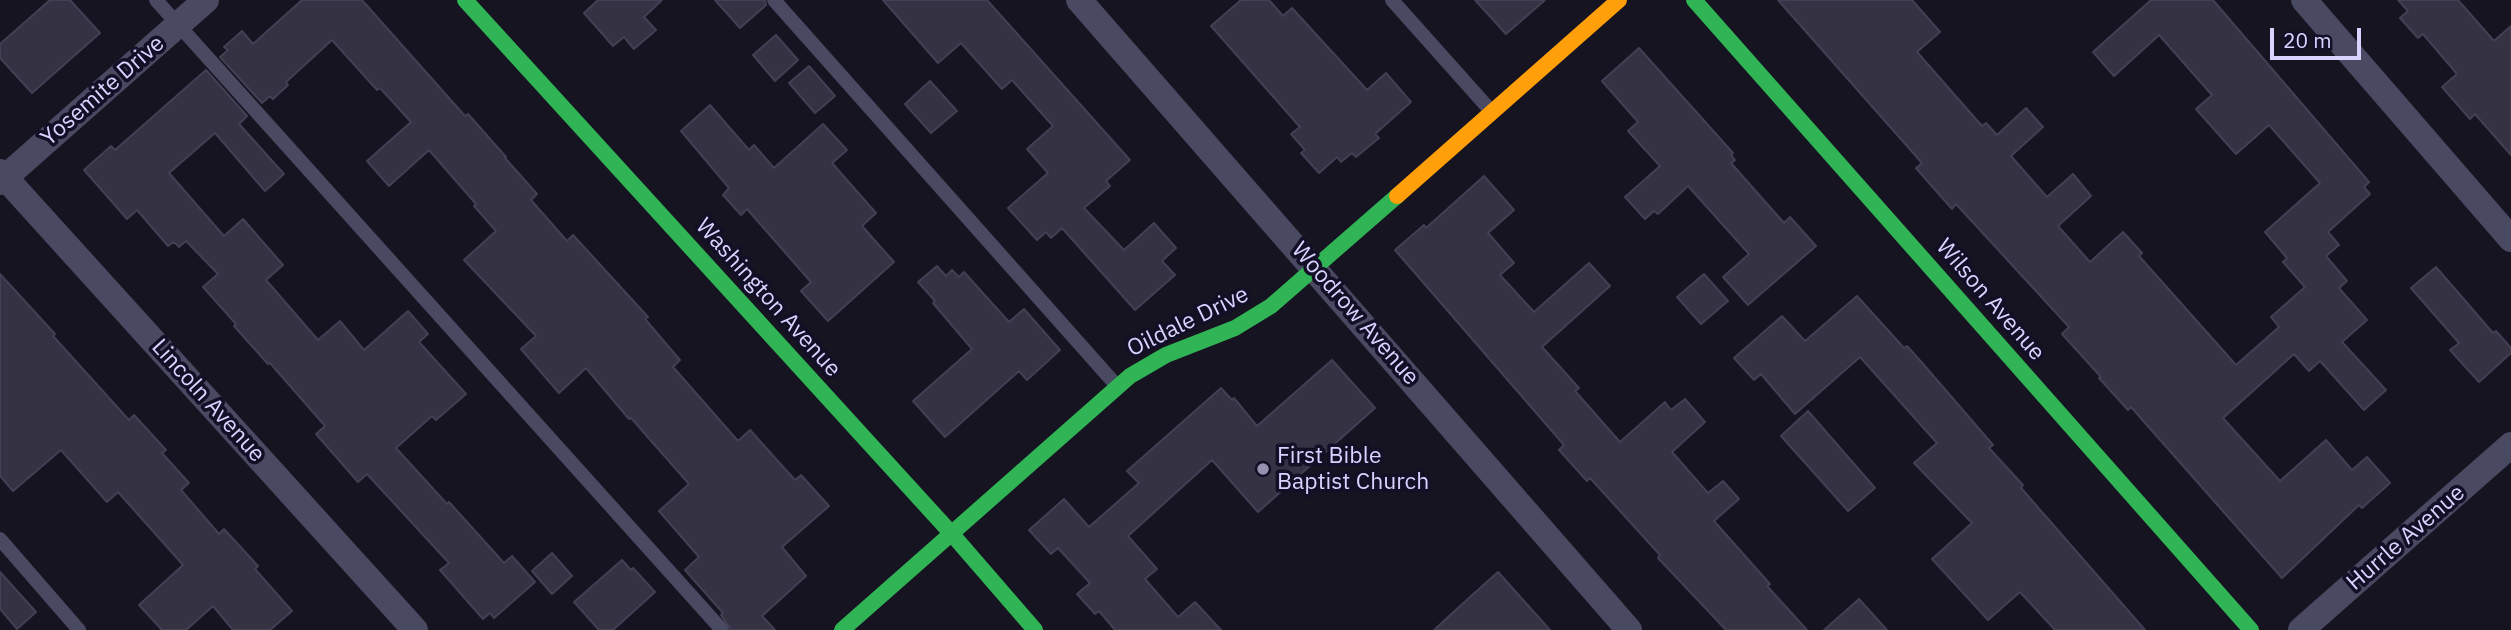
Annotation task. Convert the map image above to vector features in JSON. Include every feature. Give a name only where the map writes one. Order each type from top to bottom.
[{"type":"street","name":"Yosemite Drive","points":[[2,177],[206,0]]},
{"type":"street","name":"Washington Avenue","points":[[465,0],[951,533],[1035,630]]},
{"type":"street","name":"Woodrow Avenue","points":[[1079,0],[1629,630]]},
{"type":"street","name":"Oildale Drive","points":[[842,630],[1130,376],[1166,355],[1244,323],[1271,306],[1619,0]]},
{"type":"street","name":"Wilson Avenue","points":[[1694,0],[2251,630]]},
{"type":"street","points":[[2304,0],[2511,239]]},
{"type":"street","name":"Lincoln Avenue","points":[[2,177],[415,630]]},
{"type":"street","name":"Hurrle Avenue","points":[[2301,630],[2511,445]]},
{"type":"lane","points":[[156,0],[722,630]]},
{"type":"lane","points":[[775,0],[1118,387]]},
{"type":"lane","points":[[1392,0],[1492,112]]},
{"type":"lane","points":[[0,539],[79,630]]},
{"type":"building","points":[[50,0],[70,0],[100,33],[32,93],[0,58],[0,44]]},
{"type":"building","points":[[302,0],[362,0],[465,116],[468,114],[506,157],[537,194],[531,200],[567,241],[573,235],[648,317],[645,319],[680,360],[673,367],[738,441],[750,430],[795,480],[801,475],[829,506],[782,547],[806,576],[762,616],[775,630],[731,630],[721,615],[723,613],[685,570],[699,557],[659,511],[689,484],[586,368],[559,393],[521,349],[536,336],[464,260],[496,231],[474,206],[476,204],[429,150],[389,186],[367,161],[411,122],[380,88],[377,90],[332,40],[286,82],[288,85],[273,99],[270,96],[262,103],[220,57],[228,50],[224,47],[242,31],[253,44]]},
{"type":"building","points":[[598,0],[662,0],[644,17],[656,30],[634,49],[624,37],[613,46],[584,13]]},
{"type":"building","points":[[715,0],[765,0],[766,5],[740,28]]},
{"type":"building","points":[[883,0],[987,0],[1130,160],[1106,181],[1110,186],[1084,208],[1124,250],[1154,223],[1176,248],[1162,261],[1175,275],[1135,310],[1062,228],[1051,238],[1046,232],[1037,240],[1008,208],[1048,173],[1027,149],[1053,126],[1012,80],[1002,89],[961,43],[938,63]]},
{"type":"building","points":[[1241,0],[1269,0],[1283,16],[1292,8],[1367,90],[1386,73],[1411,102],[1375,134],[1379,138],[1356,157],[1352,153],[1341,162],[1337,157],[1319,173],[1301,153],[1305,150],[1291,134],[1300,127],[1211,26]]},
{"type":"building","points":[[1475,0],[1545,0],[1506,34]]},
{"type":"building","points":[[1778,0],[1912,0],[1940,32],[1917,52],[1982,126],[1986,123],[1997,135],[2026,108],[2043,127],[2011,156],[2047,197],[2073,174],[2091,196],[2058,226],[2090,262],[2123,232],[2142,253],[2139,256],[2236,365],[2279,327],[2271,317],[2305,287],[2283,262],[2287,258],[2265,232],[2320,183],[2269,125],[2236,154],[2196,109],[2212,95],[2159,35],[2114,76],[2093,52],[2151,0],[2213,0],[2369,182],[2364,187],[2370,194],[2328,232],[2339,245],[2326,256],[2347,281],[2339,288],[2367,320],[2342,342],[2386,390],[2364,410],[2320,361],[2309,371],[2294,354],[2223,418],[2280,481],[2326,440],[2352,470],[2367,457],[2390,483],[2362,508],[2359,505],[2282,578],[2131,407],[2128,410],[2099,378],[2101,377],[2062,334],[2069,327],[1956,204],[1952,209],[1916,168],[1922,163]]},
{"type":"building","points":[[2398,0],[2458,0],[2494,41],[2511,26],[2511,155],[2475,114],[2470,119],[2442,87],[2457,74],[2423,34],[2418,38],[2400,18],[2408,11]]},
{"type":"building","points":[[776,35],[798,60],[775,81],[753,55]]},
{"type":"building","points":[[1639,48],[1733,153],[1731,155],[1735,160],[1731,163],[1784,223],[1790,217],[1816,246],[1748,305],[1723,277],[1749,254],[1688,186],[1658,214],[1654,211],[1645,219],[1625,197],[1660,166],[1628,131],[1638,122],[1602,81]]},
{"type":"building","points":[[809,66],[835,96],[815,113],[789,83]]},
{"type":"building","points":[[206,70],[247,116],[239,124],[284,174],[265,191],[215,133],[169,173],[224,236],[243,219],[283,265],[266,280],[318,340],[340,321],[364,350],[408,311],[428,334],[419,342],[466,394],[436,420],[432,416],[396,448],[504,563],[512,556],[535,582],[494,618],[490,613],[483,619],[440,570],[449,563],[367,474],[358,482],[316,434],[325,426],[234,326],[236,324],[203,287],[218,274],[186,241],[179,247],[174,242],[168,246],[137,210],[127,219],[84,170],[111,146],[115,150]]},
{"type":"building","points":[[930,81],[957,111],[931,133],[905,104]]},
{"type":"building","points":[[710,105],[749,150],[754,145],[774,168],[823,124],[847,150],[832,163],[876,213],[862,226],[894,262],[828,321],[801,291],[811,282],[747,209],[741,215],[723,195],[729,188],[681,131]]},
{"type":"building","points":[[1484,176],[1514,210],[1488,233],[1514,263],[1500,275],[1534,312],[1589,263],[1610,286],[1542,347],[1579,388],[1575,391],[1620,442],[1665,402],[1671,410],[1685,399],[1705,422],[1672,452],[1708,493],[1723,481],[1739,499],[1714,521],[1807,630],[1726,630],[1658,558],[1660,555],[1590,478],[1587,481],[1559,450],[1564,445],[1395,250],[1424,225],[1426,228]]},
{"type":"building","points":[[937,266],[946,276],[952,270],[959,277],[964,272],[1009,322],[1024,309],[1060,350],[1027,380],[1019,371],[945,437],[913,401],[972,349],[918,282]]},
{"type":"building","points":[[2436,267],[2493,333],[2496,331],[2511,348],[2511,353],[2479,382],[2450,350],[2459,343],[2411,288]]},
{"type":"building","points":[[0,274],[129,420],[134,415],[166,450],[162,453],[189,483],[181,490],[219,534],[224,529],[258,566],[255,569],[292,611],[270,630],[233,630],[213,606],[186,630],[162,630],[139,605],[183,565],[118,492],[107,502],[61,450],[13,491],[0,476]]},
{"type":"building","points":[[1704,274],[1728,301],[1701,324],[1677,297]]},
{"type":"building","points":[[1857,296],[1904,348],[1907,346],[1993,445],[1989,448],[2023,485],[2021,488],[2145,630],[2055,630],[2020,592],[1988,620],[1932,559],[1972,523],[1914,463],[1937,443],[1860,357],[1795,414],[1761,374],[1754,380],[1734,358],[1782,316],[1805,341]]},
{"type":"building","points":[[1332,360],[1375,408],[1258,512],[1212,460],[1128,536],[1157,569],[1145,579],[1178,617],[1195,602],[1221,630],[1115,630],[1099,611],[1095,614],[1077,594],[1090,583],[1058,548],[1051,554],[1029,530],[1064,499],[1089,527],[1139,483],[1127,471],[1221,388],[1232,400],[1234,398],[1257,426]]},
{"type":"building","points":[[1808,411],[1875,488],[1848,511],[1781,436]]},
{"type":"building","points":[[552,553],[572,576],[552,594],[532,571]]},
{"type":"building","points":[[622,560],[655,592],[613,630],[599,630],[574,602]]},
{"type":"building","points":[[0,572],[36,612],[17,629],[0,609]]},
{"type":"building","points":[[1498,572],[1550,630],[1434,630],[1470,597]]},
{"type":"building","points":[[1859,599],[1887,630],[1824,630]]},
{"type":"traffic: fast","points":[[465,0],[951,533],[1035,630]]},
{"type":"traffic: fast","points":[[1694,0],[2251,630]]},
{"type":"traffic: fast","points":[[842,630],[1130,376],[1166,355],[1235,328],[1271,306],[1397,196]]},
{"type":"traffic: slow","points":[[1397,196],[1619,0]]},
{"type":"place","name":"First Bible Baptist Church","points":[[1263,469]]}]
